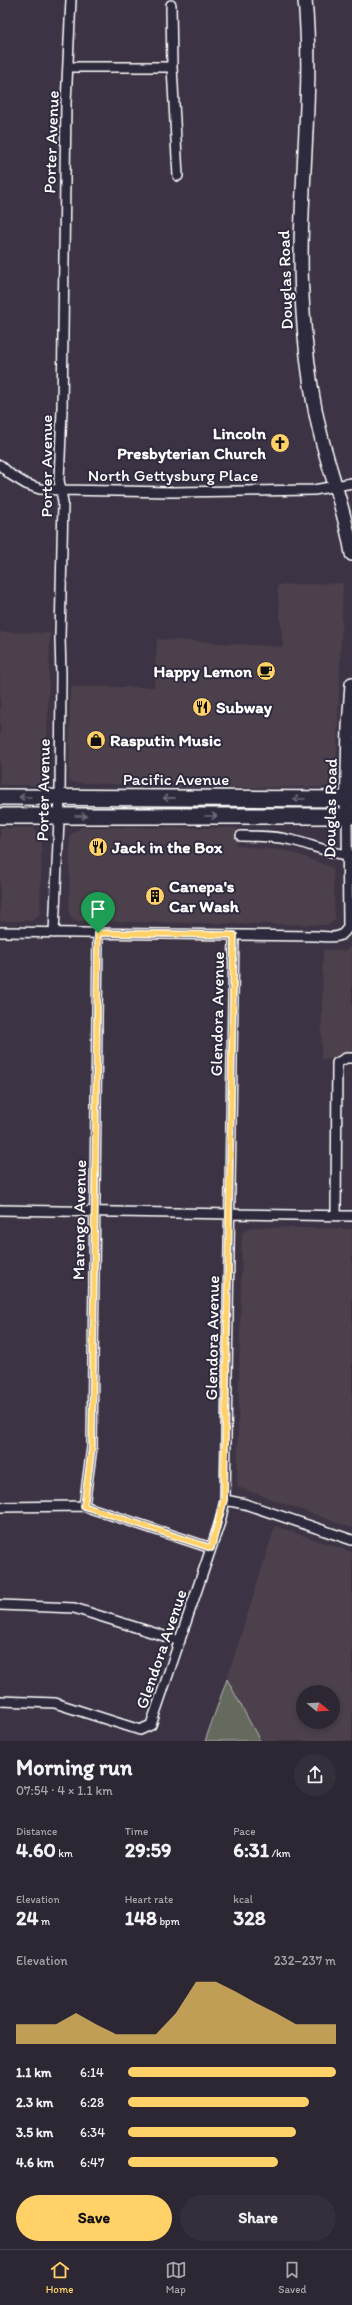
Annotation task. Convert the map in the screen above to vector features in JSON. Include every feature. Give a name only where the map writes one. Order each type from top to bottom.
[{"type":"main road","name":"Pacific Avenue","points":[[0,797],[350,799]]},
{"type":"main road","points":[[0,816],[350,816]]},
{"type":"street","name":"Porter Avenue","points":[[54,933],[60,797],[60,637],[63,502],[59,480],[62,410],[66,103],[70,67],[71,0]]},
{"type":"street","name":"Douglas Road","points":[[305,0],[308,78],[301,211],[303,310],[312,398],[352,554]]},
{"type":"street","points":[[171,5],[172,67],[178,176]]},
{"type":"street","points":[[70,67],[172,67]]},
{"type":"street","name":"North Gettysburg Place","points":[[0,466],[26,484],[40,489],[180,492],[314,490],[352,483]]},
{"type":"street","name":"Douglas Road","points":[[234,935],[335,938],[345,932],[348,920],[352,684]]},
{"type":"street","points":[[241,836],[292,840],[334,854],[349,855]]},
{"type":"street","points":[[0,932],[234,935]]},
{"type":"street","name":"Marengo Avenue","points":[[84,1506],[92,1447],[98,933]]},
{"type":"street","name":"Glendora Avenue","points":[[0,1701],[56,1703],[140,1730],[148,1727],[153,1722],[211,1548],[224,1500],[234,935]]},
{"type":"street","points":[[336,1216],[337,1063],[346,1058],[352,1058]]},
{"type":"street","points":[[0,1210],[352,1216]]},
{"type":"street","points":[[224,1500],[245,1504],[352,1540]]},
{"type":"street","points":[[0,1507],[84,1506],[211,1548]]},
{"type":"street","points":[[0,1605],[74,1608],[180,1641]]},
{"type":"shaded area","points":[[343,583],[336,778],[328,787],[187,788],[69,782],[70,687],[154,687],[157,639],[283,647],[277,585]]},
{"type":"shaded area","points":[[0,632],[50,633],[46,785],[0,785]]},
{"type":"shaded area","points":[[82,827],[237,828],[237,846],[289,851],[333,868],[335,920],[328,925],[74,921],[69,914],[70,835]]},
{"type":"shaded area","points":[[0,828],[34,828],[42,840],[40,914],[32,921],[0,921]]},
{"type":"shaded area","points":[[352,945],[352,1059],[321,1059],[323,949],[345,951]]},
{"type":"shaded area","points":[[251,1227],[352,1229],[352,1528],[237,1487],[242,1233]]},
{"type":"shaded area","points":[[275,1526],[352,1552],[352,1741],[260,1741],[227,1679]]},
{"type":"green space","points":[[227,1679],[260,1741],[205,1741]]},
{"type":"place","name":"Lincoln Presbyterian Church","points":[[280,443]]},
{"type":"place","name":"Happy Lemon","points":[[266,671]]},
{"type":"place","name":"Subway","points":[[202,707]]},
{"type":"place","name":"Rasputin Music","points":[[96,740]]},
{"type":"place","name":"Jack in the Box","points":[[98,847]]},
{"type":"place","name":"Canepa's Car Wash","points":[[155,896]]},
{"type":"route","points":[[98,933],[234,935],[228,1364],[224,1500],[220,1522],[211,1548],[84,1506],[92,1447],[98,933]]}]
